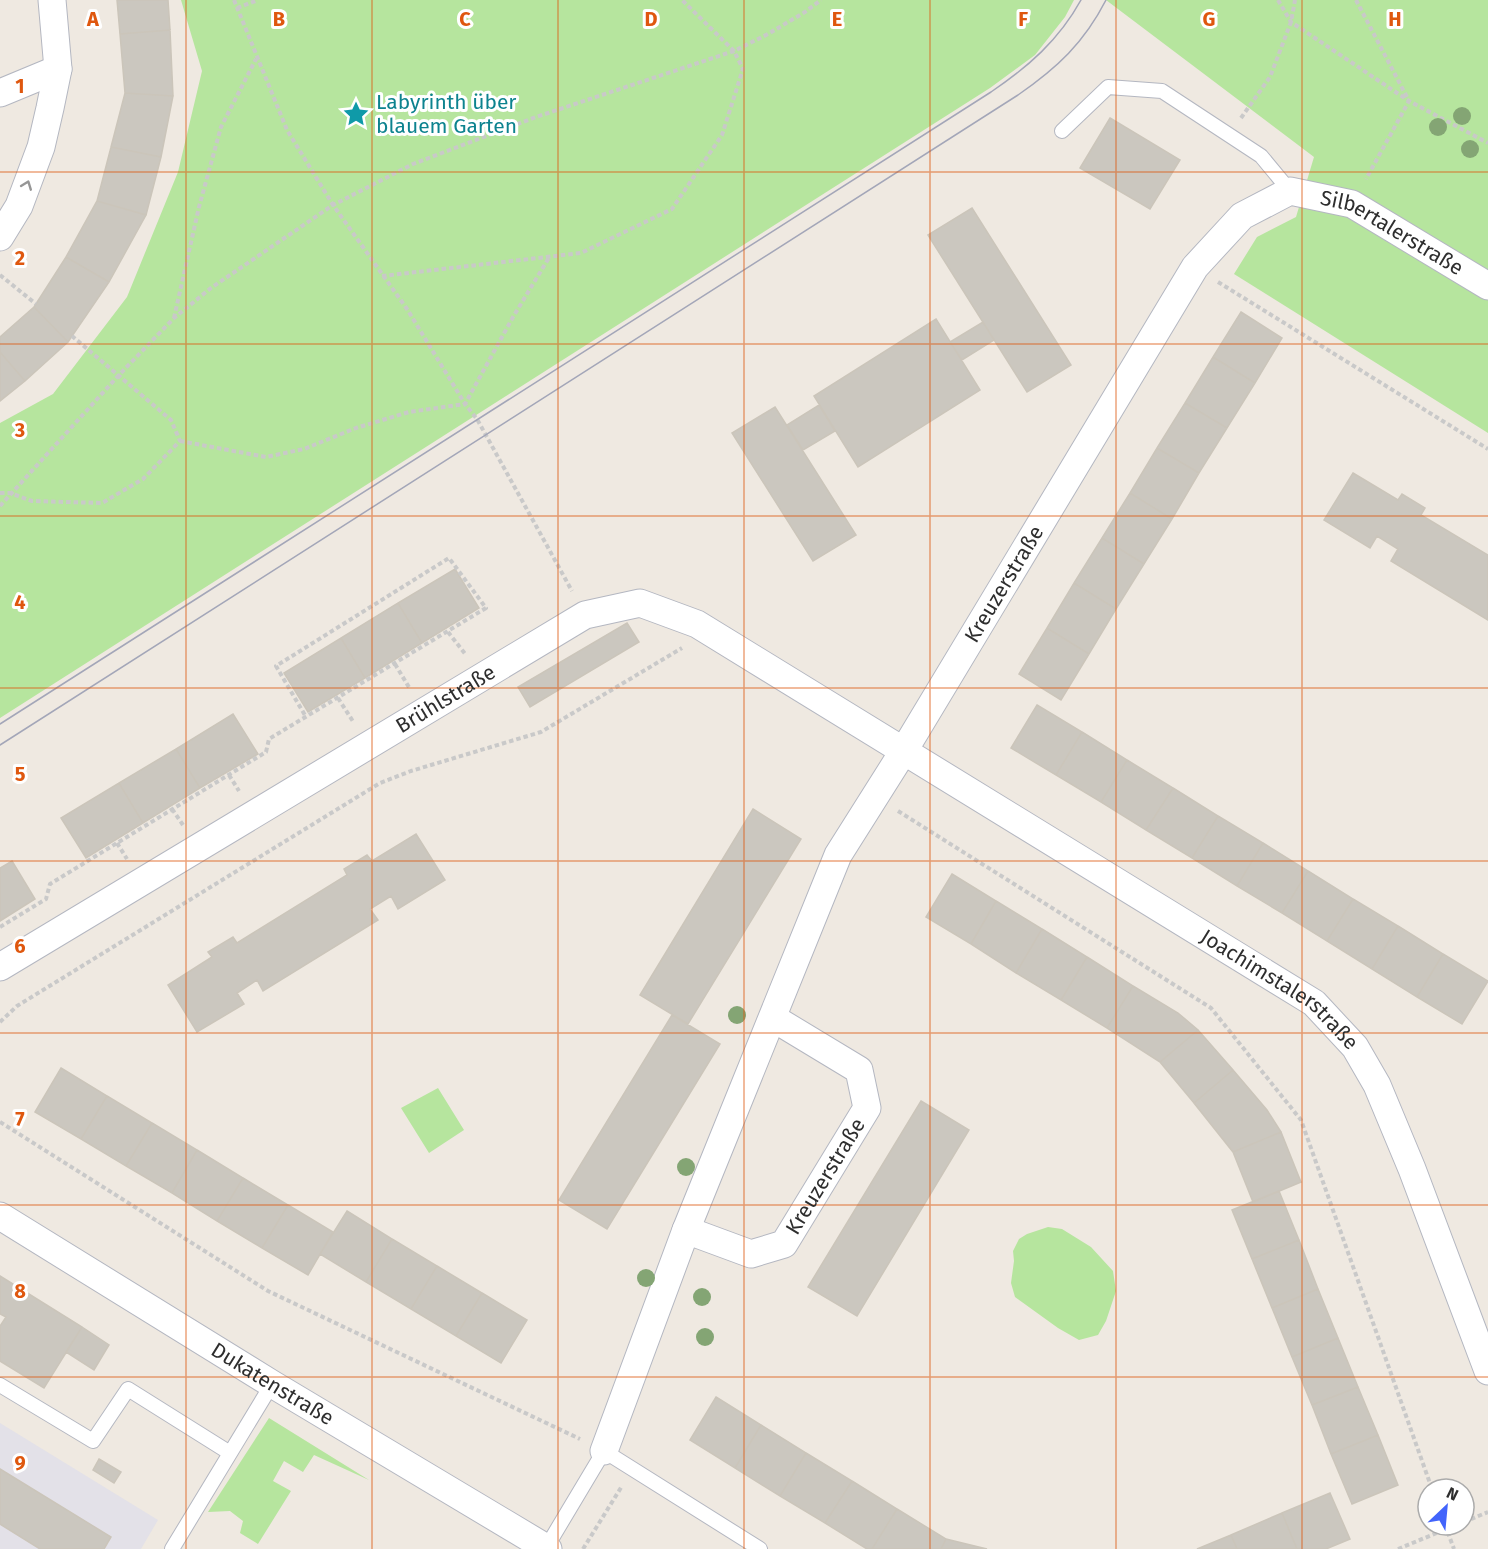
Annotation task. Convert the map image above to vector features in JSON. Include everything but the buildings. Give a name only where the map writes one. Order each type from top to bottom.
[{"type":"street","points":[[0,237],[19,206],[41,147],[58,69],[52,0]]},
{"type":"street","points":[[0,93],[58,69]]},
{"type":"street","name":"Silbertalerstraße","points":[[1290,190],[1352,204],[1488,286]]},
{"type":"street","name":"Kreuzerstraße","points":[[604,1451],[686,1230],[838,855],[903,752],[1195,267],[1242,216],[1290,190]]},
{"type":"street","name":"Brühlstraße","points":[[0,967],[585,615],[640,603],[697,624],[903,752]]},
{"type":"street","name":"Joachimstalerstraße","points":[[903,752],[1314,1003],[1355,1047],[1377,1084],[1412,1169],[1488,1371]]},
{"type":"street","name":"Kreuzerstraße","points":[[686,1230],[751,1254],[784,1244],[867,1108],[859,1070],[773,1018]]},
{"type":"street","name":"Dukatenstraße","points":[[0,1216],[272,1384],[547,1548]]},
{"type":"lane","points":[[1062,131],[1108,87],[1162,91],[1261,156],[1290,190]]},
{"type":"lane","points":[[172,1549],[272,1384]]},
{"type":"lane","points":[[0,1385],[93,1441],[128,1389],[230,1453]]},
{"type":"lane","points":[[547,1548],[604,1451],[760,1549]]},
{"type":"path","points":[[234,0],[286,130],[333,205],[407,309],[465,404],[477,419],[585,615]]},
{"type":"path","points":[[237,8],[258,0]]},
{"type":"path","points":[[382,276],[581,252],[672,209],[722,135],[743,69],[734,51],[682,0]]},
{"type":"path","points":[[0,506],[174,318],[211,288],[333,205],[424,159],[536,117],[734,51],[806,12],[821,0]]},
{"type":"path","points":[[1278,0],[1291,22],[1410,101],[1488,143]]},
{"type":"path","points":[[1229,134],[1270,77],[1291,22],[1295,0]]},
{"type":"path","points":[[1356,0],[1410,101]]},
{"type":"path","points":[[174,318],[199,207],[221,127],[257,58]]},
{"type":"path","points":[[1352,204],[1410,101]]},
{"type":"path","points":[[465,404],[550,256]]},
{"type":"path","points":[[1195,267],[1488,448]]},
{"type":"path","points":[[0,275],[36,303]]},
{"type":"path","points":[[72,336],[171,420],[180,441]]},
{"type":"path","points":[[180,441],[266,457],[304,449],[356,428],[409,412],[465,404]]},
{"type":"path","points":[[0,493],[10,493],[32,501],[102,503],[143,479],[180,441]]},
{"type":"path","points":[[0,927],[46,899],[50,884],[266,752],[269,740],[486,608],[449,558],[276,666],[306,717]]},
{"type":"path","points":[[0,1022],[17,1006],[380,783],[411,771],[541,732],[687,645]]},
{"type":"path","points":[[229,775],[235,785]]},
{"type":"path","points":[[875,796],[1211,1008],[1301,1120],[1428,1477]]},
{"type":"path","points":[[172,809],[179,819]]},
{"type":"path","points":[[117,843],[124,855]]},
{"type":"path","points":[[0,1122],[268,1291],[604,1451]]},
{"type":"path","points":[[583,1549],[632,1469]]},
{"type":"path","points":[[1398,1549],[1424,1537]]},
{"type":"shaded area","points":[[0,1423],[158,1520],[141,1549],[0,1549]]},
{"type":"green space","points":[[181,0],[1074,0],[1065,17],[1035,55],[990,88],[0,718],[0,423],[53,394],[127,297],[178,172],[202,71]]},
{"type":"green space","points":[[1106,0],[1488,0],[1488,433],[1234,274],[1257,237],[1296,217],[1314,157]]},
{"type":"green space","points":[[438,1088],[464,1130],[429,1153],[401,1108]]},
{"type":"green space","points":[[1048,1227],[1062,1229],[1091,1247],[1113,1271],[1116,1291],[1106,1321],[1098,1335],[1079,1340],[1015,1297],[1011,1283],[1013,1251],[1019,1239]]},
{"type":"green space","points":[[269,1418],[369,1480],[314,1455],[303,1472],[284,1461],[273,1481],[291,1491],[258,1544],[240,1533],[243,1521],[230,1511],[208,1512]]},
{"type":"tram line","points":[[0,724],[991,92],[1042,52],[1063,28],[1081,0]]},
{"type":"tram line","points":[[0,745],[1018,95],[1068,54],[1079,42],[1106,0]]},
{"type":"place","name":"Labyrinth über blauem Garten","points":[[356,114]]}]
